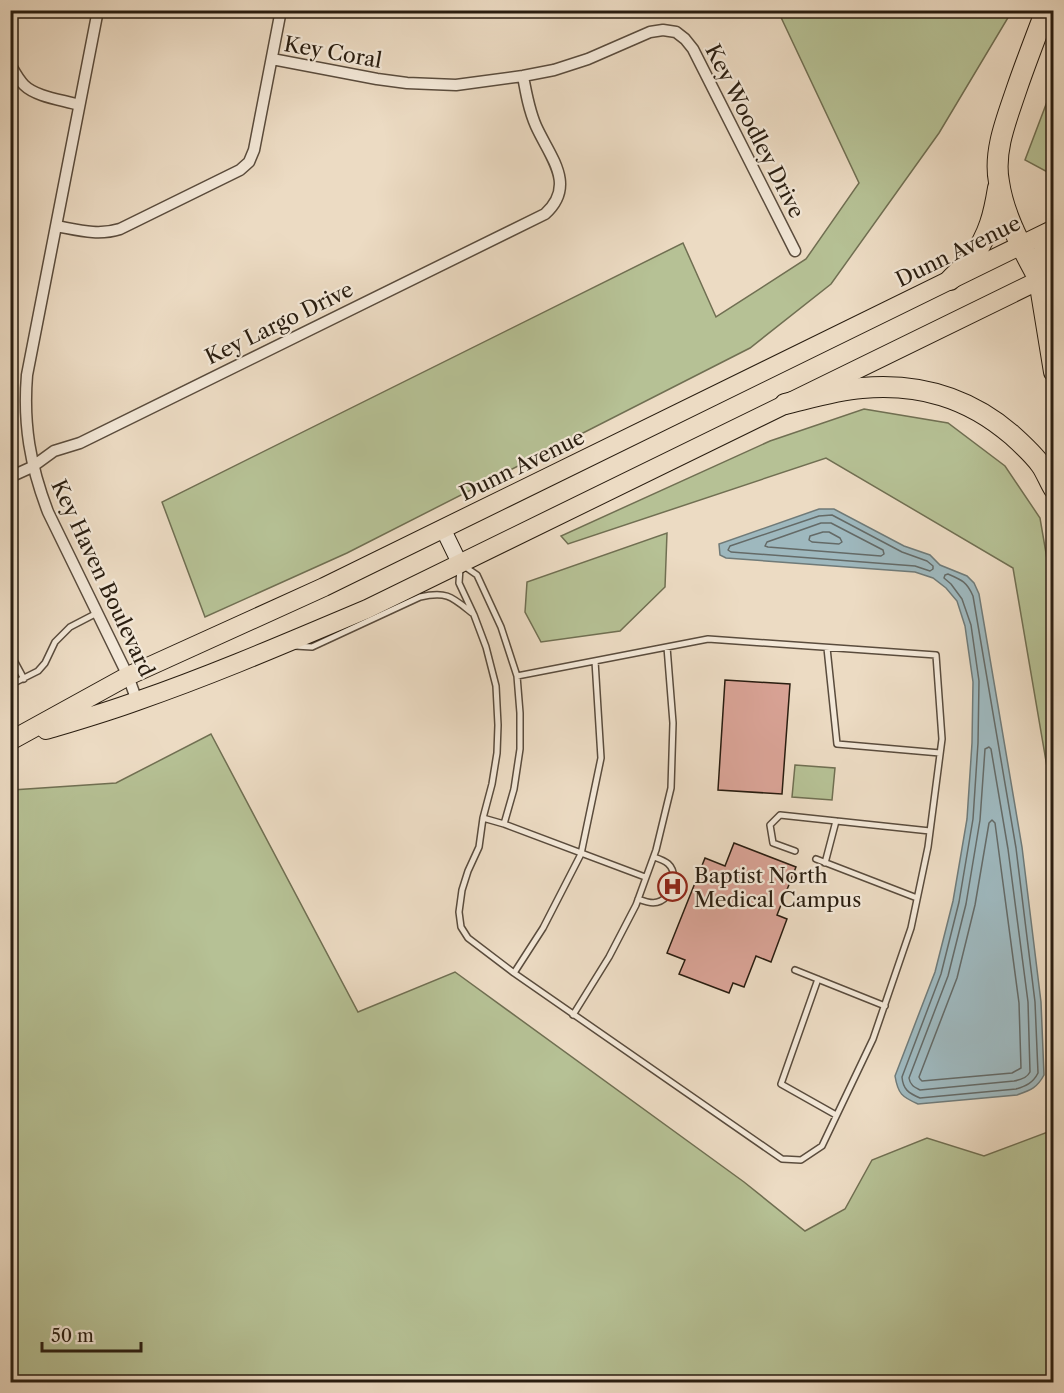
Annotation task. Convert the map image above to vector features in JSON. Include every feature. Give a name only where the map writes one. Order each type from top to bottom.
[{"type":"highway","points":[[1046,10],[1007,118],[1000,146],[998,167],[999,183],[1007,213],[1021,244],[1046,277]]},
{"type":"highway","points":[[950,280],[973,256],[989,229],[999,183]]},
{"type":"highway","points":[[1053,238],[1043,253],[1053,372]]},
{"type":"highway","points":[[785,404],[861,388],[891,387],[947,396],[989,417],[1023,445],[1041,465],[1053,489]]},
{"type":"main road","name":"Dunn Avenue","points":[[10,741],[128,676],[443,529],[1053,229]]},
{"type":"main road","name":"Dunn Avenue","points":[[10,741],[137,701],[367,609],[1046,277]]},
{"type":"main road","points":[[443,529],[460,564]]},
{"type":"street","name":"Key Haven Boulevard","points":[[98,10],[27,375],[26,427],[32,466],[48,512],[128,676],[137,701]]},
{"type":"street","points":[[272,59],[281,10]]},
{"type":"street","name":"Key Coral","points":[[56,226],[98,233],[120,229],[240,170],[249,162],[254,150],[272,59],[377,79],[456,85],[554,70],[588,59],[650,32],[663,30],[676,32]]},
{"type":"street","name":"Key Woodley Drive","points":[[676,32],[693,49],[795,251]]},
{"type":"street","points":[[10,64],[24,86],[35,93],[79,105]]},
{"type":"street","name":"Key Largo Drive","points":[[10,477],[54,451],[80,443],[545,214],[559,198],[561,184],[557,169],[527,100],[523,76]]},
{"type":"lane","points":[[504,824],[514,789],[520,749],[517,676],[501,627],[477,575],[460,564],[459,583],[486,647],[496,686],[498,725],[492,784],[483,818],[479,847],[462,890],[459,912],[461,927],[468,938],[514,973],[782,1159],[801,1160],[822,1146],[873,1039],[911,928],[930,831],[942,739],[936,655],[708,639],[517,676]]},
{"type":"lane","points":[[284,644],[312,647],[420,597],[432,594],[441,594],[455,599],[474,615]]},
{"type":"lane","points":[[10,685],[38,671],[45,663],[55,642],[70,627],[97,613]]},
{"type":"lane","points":[[573,1015],[609,957],[638,899],[654,857],[671,788],[673,723],[667,647]]},
{"type":"lane","points":[[827,648],[837,744],[940,753]]},
{"type":"lane","points":[[10,653],[24,679]]},
{"type":"lane","points":[[514,973],[543,928],[581,854],[601,758],[595,661]]},
{"type":"lane","points":[[795,851],[773,843],[770,825],[780,815],[930,831]]},
{"type":"lane","points":[[483,818],[645,877]]},
{"type":"lane","points":[[825,862],[836,821]]},
{"type":"lane","points":[[654,857],[670,864],[674,878]]},
{"type":"lane","points":[[816,859],[917,898]]},
{"type":"lane","points":[[638,899],[655,903],[663,901],[667,896]]},
{"type":"lane","points":[[795,970],[885,1006]]},
{"type":"lane","points":[[818,979],[781,1084],[836,1115]]},
{"type":"green space","points":[[778,11],[1012,11],[939,133],[831,284],[750,348],[347,553],[205,617],[162,502],[683,243],[716,317],[806,259],[859,183]]},
{"type":"green space","points":[[1053,86],[1054,175],[1025,160]]},
{"type":"green space","points":[[864,409],[948,423],[1005,466],[1040,518],[1053,594],[1053,802],[1013,568],[826,458],[568,544],[561,536],[770,441]]},
{"type":"green space","points":[[667,533],[665,587],[620,631],[541,642],[525,612],[527,582]]},
{"type":"green space","points":[[211,734],[358,1012],[455,972],[744,1182],[805,1231],[845,1209],[872,1160],[927,1138],[984,1156],[1053,1130],[1053,1382],[11,1382],[11,792],[12,790],[116,783]]},
{"type":"green space","points":[[795,765],[835,768],[832,800],[792,797]]},
{"type":"water","points":[[819,509],[834,509],[904,546],[930,555],[940,565],[967,576],[974,583],[979,594],[1022,847],[1041,1002],[1044,1075],[1039,1083],[1026,1092],[1017,1095],[918,1104],[904,1097],[899,1091],[895,1076],[935,972],[953,901],[967,819],[973,682],[965,626],[957,601],[933,578],[915,572],[726,558],[720,555],[719,544]]},
{"type":"building","points":[[725,680],[790,684],[782,794],[718,790]]},
{"type":"building","points":[[734,843],[796,867],[777,915],[787,919],[771,962],[756,956],[744,987],[733,983],[729,993],[679,974],[685,960],[667,953],[705,858],[725,866]]},
{"type":"place","name":"Baptist North Medical Campus","points":[[673,887]]}]
